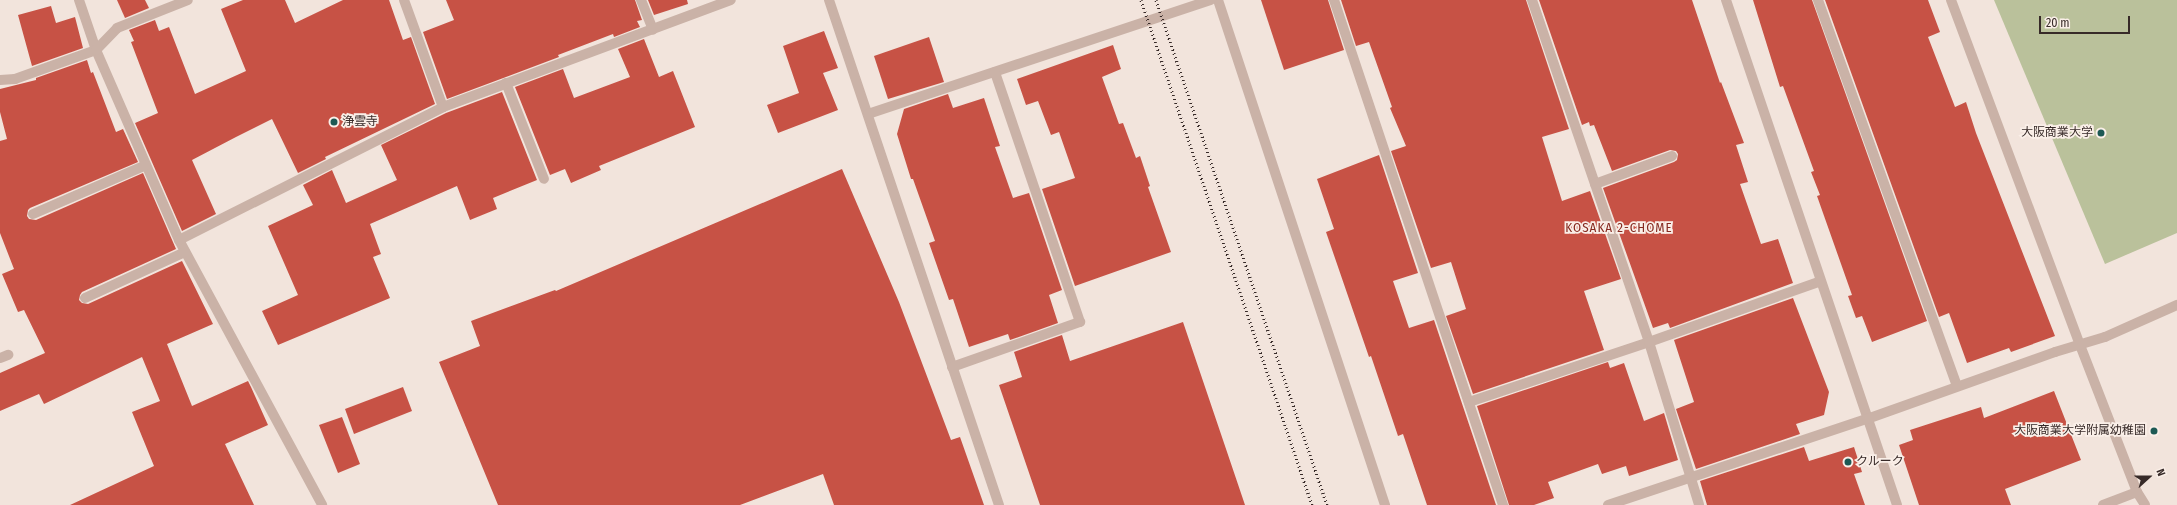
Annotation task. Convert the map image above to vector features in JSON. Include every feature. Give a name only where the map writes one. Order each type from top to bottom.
[{"type":"street","points":[[79,0],[96,50],[179,240],[322,505]]},
{"type":"street","points":[[0,80],[15,79],[96,50],[117,28],[188,0]]},
{"type":"street","points":[[404,0],[443,107]]},
{"type":"street","points":[[641,0],[653,30]]},
{"type":"street","points":[[179,240],[443,107],[731,0]]},
{"type":"street","points":[[829,0],[999,505]]},
{"type":"street","points":[[868,114],[1211,0]]},
{"type":"street","points":[[1218,0],[1385,505]]},
{"type":"street","points":[[1334,0],[1503,505]]},
{"type":"street","points":[[1532,0],[1649,342],[1699,505]]},
{"type":"street","points":[[1726,0],[1897,505]]},
{"type":"street","points":[[1818,0],[1957,386]]},
{"type":"street","points":[[1951,0],[2080,345],[2137,492],[2145,505]]},
{"type":"street","points":[[952,367],[1080,322],[994,72]]},
{"type":"street","points":[[506,83],[544,179]]},
{"type":"street","points":[[1595,184],[1672,156]]},
{"type":"street","points":[[33,214],[146,165]]},
{"type":"street","points":[[85,298],[185,252]]},
{"type":"street","points":[[1469,402],[1649,342],[1821,281]]},
{"type":"street","points":[[1608,505],[1690,476],[1867,419],[1957,386],[2106,337],[2177,305]]},
{"type":"street","points":[[2104,505],[2137,492]]},
{"type":"green space","name":"大阪商業大学","points":[[1994,0],[2177,0],[2177,233],[2105,264]]},
{"type":"building","points":[[117,0],[145,0],[149,8],[125,18]]},
{"type":"building","points":[[243,0],[285,0],[295,23],[343,0],[389,0],[403,40],[411,37],[435,104],[325,157],[326,159],[298,173],[272,119],[236,137],[192,160],[216,214],[182,231],[135,123],[158,113],[131,42],[134,41],[129,30],[155,20],[159,31],[169,27],[195,94],[246,71],[221,9]]},
{"type":"building","points":[[446,0],[635,0],[642,20],[637,21],[640,27],[614,37],[613,34],[558,55],[559,57],[447,99],[423,32],[454,20]]},
{"type":"building","points":[[648,0],[687,0],[688,4],[654,15]]},
{"type":"building","points":[[1261,0],[1328,0],[1344,50],[1284,70]]},
{"type":"building","points":[[1341,0],[1526,0],[1569,129],[1542,137],[1562,201],[1590,191],[1621,279],[1584,291],[1604,350],[1473,394],[1446,316],[1466,309],[1451,262],[1431,268],[1391,151],[1406,146],[1390,108],[1392,107],[1369,42],[1356,46]]},
{"type":"building","points":[[1539,0],[1692,0],[1720,83],[1721,82],[1744,143],[1736,145],[1748,182],[1740,184],[1761,244],[1778,239],[1793,283],[1670,328],[1668,323],[1653,328],[1603,188],[1674,162],[1677,160],[1678,154],[1676,151],[1670,150],[1612,171],[1594,125],[1590,126],[1589,122],[1582,125]]},
{"type":"building","points":[[1753,0],[1812,0],[1927,321],[1872,342],[1862,316],[1856,318],[1848,296],[1852,295],[1817,196],[1820,195],[1811,172],[1814,171],[1783,86],[1780,87]]},
{"type":"building","points":[[1825,0],[1928,0],[1940,32],[1928,37],[1955,107],[1966,102],[1976,133],[2055,336],[2011,352],[2009,348],[1967,363],[1949,313],[1939,317]]},
{"type":"building","points":[[51,6],[56,23],[75,17],[83,48],[32,66],[18,15]]},
{"type":"building","points":[[824,31],[838,68],[823,73],[838,110],[778,133],[767,105],[799,93],[783,46]]},
{"type":"building","points":[[929,37],[944,82],[888,99],[874,56]]},
{"type":"building","points":[[644,39],[659,77],[673,71],[695,127],[599,166],[601,170],[571,183],[565,169],[550,175],[515,87],[563,69],[574,98],[630,77],[618,49]]},
{"type":"building","points":[[1113,45],[1121,69],[1102,77],[1119,124],[1123,123],[1136,158],[1140,156],[1150,186],[1148,187],[1171,252],[1075,286],[1042,189],[1075,178],[1059,132],[1051,135],[1038,101],[1026,105],[1017,79]]},
{"type":"building","points":[[87,60],[116,132],[123,129],[138,162],[30,208],[27,216],[29,219],[36,220],[143,173],[176,249],[82,292],[79,300],[82,303],[88,304],[182,261],[213,324],[167,344],[192,406],[248,381],[268,425],[225,444],[254,505],[70,505],[154,466],[132,412],[160,401],[142,357],[44,404],[39,394],[0,411],[0,373],[45,353],[24,310],[18,312],[2,274],[14,269],[0,233],[0,141],[7,139],[0,112],[0,89],[36,80],[36,78]]},
{"type":"building","points":[[502,92],[537,180],[493,198],[497,209],[470,220],[457,186],[370,224],[381,254],[373,257],[390,298],[278,345],[262,311],[298,295],[268,226],[313,205],[303,185],[332,170],[346,203],[397,180],[381,145],[446,113]]},
{"type":"building","points":[[948,94],[953,108],[984,98],[1000,146],[995,147],[1013,198],[1029,193],[1062,290],[1049,295],[1058,323],[1010,340],[1008,334],[969,347],[953,299],[949,300],[929,243],[935,241],[913,179],[911,179],[897,134],[904,109]]},
{"type":"building","points":[[1379,155],[1418,273],[1393,281],[1409,328],[1434,320],[1496,505],[1427,505],[1403,434],[1398,436],[1326,232],[1334,229],[1317,179]]},
{"type":"building","points":[[842,169],[899,302],[951,440],[960,437],[984,505],[834,505],[823,474],[740,505],[498,505],[439,362],[480,346],[471,321],[555,290],[556,291]]},
{"type":"building","points":[[1793,298],[1829,392],[1824,415],[1796,424],[1800,434],[1696,469],[1676,409],[1694,402],[1674,340]]},
{"type":"building","points":[[1183,322],[1245,505],[1040,505],[999,385],[1022,377],[1014,352],[1062,335],[1070,361]]},
{"type":"building","points":[[1608,362],[1610,368],[1624,363],[1644,421],[1664,413],[1678,460],[1629,476],[1626,466],[1602,474],[1598,464],[1548,482],[1554,498],[1534,505],[1509,505],[1477,406]]},
{"type":"building","points":[[403,387],[412,411],[354,434],[345,409]]},
{"type":"building","points":[[2054,391],[2081,460],[2005,489],[2011,505],[1919,505],[1899,445],[1913,440],[1910,430],[1981,407],[1984,418]]},
{"type":"building","points":[[342,417],[360,464],[338,473],[319,425]]},
{"type":"building","points":[[1804,447],[1809,461],[1854,447],[1862,472],[1854,474],[1865,505],[1707,505],[1700,481]]},
{"type":"railway","points":[[1141,0],[1312,505]]},
{"type":"railway","points":[[1156,0],[1327,505]]},
{"type":"place","name":"浄雲寺","points":[[334,122]]},
{"type":"place","name":"大阪商業大学","points":[[2101,133]]},
{"type":"place","name":"大阪商業大学附属幼稚園","points":[[2154,431]]},
{"type":"place","name":"クルーク","points":[[1848,462]]},
{"type":"district","name":"KOSAKA 2-CHOME","points":[[1619,228]]}]
